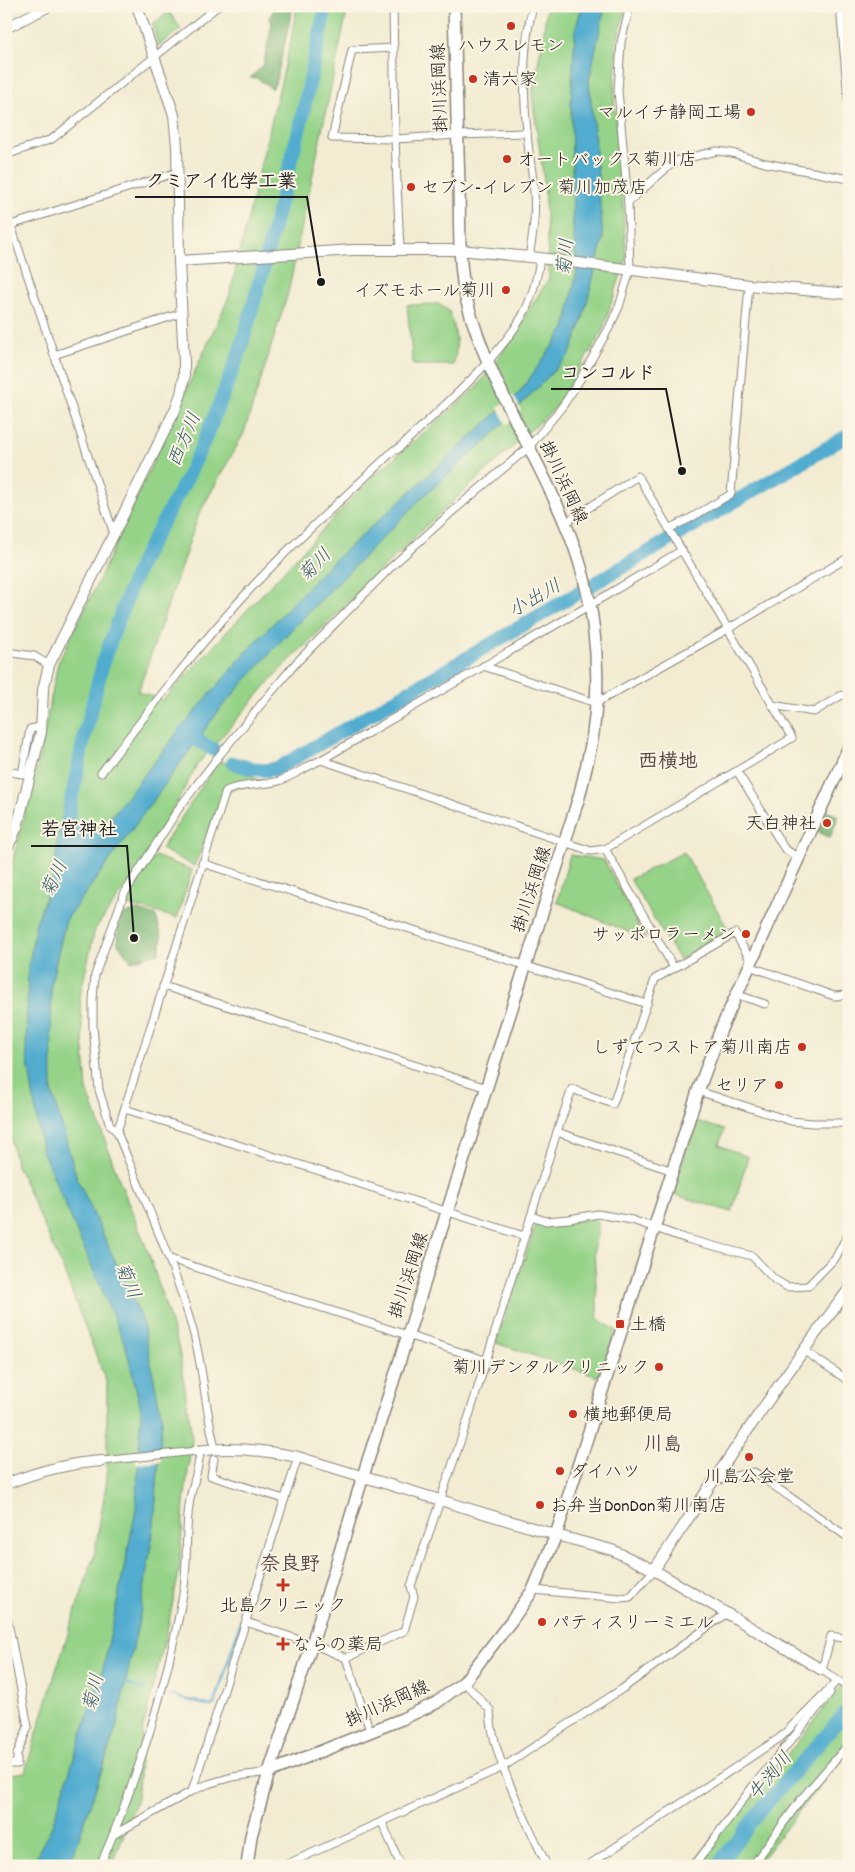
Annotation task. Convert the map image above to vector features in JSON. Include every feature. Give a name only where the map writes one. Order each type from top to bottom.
[{"type":"main road","name":"掛川浜岡線","points":[[247,1866],[251,1836],[269,1772],[312,1644],[446,1212],[488,1088],[565,842],[587,767],[593,734],[596,703],[596,664],[590,603],[585,581],[565,523],[488,364],[466,299],[460,250],[454,6]]},
{"type":"main road","name":"掛川浜岡線","points":[[269,1772],[402,1719],[436,1703],[464,1682],[511,1622],[533,1590],[556,1535],[672,1171],[720,1028],[849,747]]},
{"type":"street","points":[[6,28],[49,6]]},
{"type":"street","points":[[6,851],[14,838],[31,775],[41,728],[48,665],[175,410],[184,378],[179,261],[178,172],[174,115],[137,6]]},
{"type":"street","points":[[6,155],[52,139],[218,6]]},
{"type":"street","points":[[393,6],[400,250]]},
{"type":"street","points":[[529,257],[534,233],[534,193],[524,86],[528,32],[533,6]]},
{"type":"street","points":[[214,1443],[206,1411],[193,1331],[170,1259],[117,1132],[110,1125],[99,1090],[92,999],[95,975],[124,894],[179,808],[196,786],[296,663],[391,567],[453,511],[529,448],[562,407],[581,378],[609,328],[619,307],[629,270],[628,202],[618,82],[621,42],[630,6]]},
{"type":"street","points":[[840,6],[849,109]]},
{"type":"street","points":[[394,48],[352,50],[332,138],[396,139],[527,133]]},
{"type":"street","points":[[628,202],[669,166],[679,160],[717,151],[732,153],[765,163],[849,179]]},
{"type":"street","points":[[11,225],[178,172]]},
{"type":"street","points":[[6,211],[114,534]]},
{"type":"street","points":[[179,261],[289,254],[460,250],[543,258],[749,285],[849,294]]},
{"type":"street","points":[[101,772],[177,674],[235,606],[276,562],[488,364],[512,333],[526,310],[543,258]]},
{"type":"street","points":[[670,528],[731,494],[749,285]]},
{"type":"street","points":[[54,355],[182,312]]},
{"type":"street","points":[[321,760],[591,851],[605,849],[792,738],[638,476],[565,523]]},
{"type":"street","points":[[117,1132],[226,791],[232,788],[263,785],[280,780],[321,760],[682,550]]},
{"type":"street","points":[[483,666],[596,703],[728,629],[849,557]]},
{"type":"street","points":[[6,652],[34,656],[48,665]]},
{"type":"street","points":[[772,705],[814,712],[840,696],[849,694]]},
{"type":"street","points":[[6,771],[22,774],[30,729],[41,728]]},
{"type":"street","points":[[737,771],[784,848],[798,858]]},
{"type":"street","points":[[6,828],[14,838]]},
{"type":"street","points":[[605,849],[674,968]]},
{"type":"street","points":[[202,863],[646,1004]]},
{"type":"street","points":[[246,1622],[312,1644],[346,1658],[404,1631],[414,1597],[411,1586],[441,1500],[557,1132],[572,1090],[613,1104],[655,979],[735,933],[750,963],[834,996],[849,996]]},
{"type":"street","points":[[163,986],[488,1088]]},
{"type":"street","points":[[736,994],[765,1004]]},
{"type":"street","points":[[698,1091],[791,1121],[812,1124],[849,1124]]},
{"type":"street","points":[[125,1109],[524,1236]]},
{"type":"street","points":[[557,1132],[672,1171]]},
{"type":"street","points":[[531,1216],[553,1222],[598,1214],[632,1220],[687,1239],[752,1256],[774,1279],[787,1287],[808,1286],[836,1257],[849,1232]]},
{"type":"street","points":[[170,1259],[485,1360]]},
{"type":"street","points":[[533,1590],[621,1598],[630,1597],[654,1570],[803,1350],[849,1289]]},
{"type":"street","points":[[803,1350],[849,1381]]},
{"type":"street","points":[[6,1484],[24,1477],[67,1466],[198,1451],[244,1449],[298,1457],[556,1535],[612,1550],[654,1570],[727,1612],[849,1688]]},
{"type":"street","points":[[100,1866],[137,1772],[164,1679],[183,1592],[189,1505],[199,1466],[198,1451]]},
{"type":"street","points":[[192,1791],[298,1457]]},
{"type":"street","points":[[214,1458],[211,1476],[284,1499]]},
{"type":"street","points":[[714,1481],[754,1472],[849,1538]]},
{"type":"street","points":[[6,1611],[8,1630],[28,1727],[17,1754],[17,1764],[6,1764]]},
{"type":"street","points":[[283,1866],[503,1767],[622,1688],[727,1612]]},
{"type":"street","points":[[822,1670],[831,1636],[849,1639]]},
{"type":"street","points":[[346,1658],[370,1731]]},
{"type":"street","points":[[587,1866],[782,1737],[837,1681]]},
{"type":"street","points":[[464,1682],[490,1710],[491,1726],[503,1767],[547,1866]]},
{"type":"street","points":[[694,1866],[753,1786],[830,1693],[829,1688]]},
{"type":"street","points":[[752,1866],[802,1798],[849,1744]]},
{"type":"street","points":[[113,1836],[192,1791],[232,1777],[269,1772]]},
{"type":"street","points":[[382,1822],[401,1866]]},
{"type":"green space","points":[[275,6],[293,6],[276,82],[272,89],[257,78],[250,78],[263,66],[272,24],[270,18]]},
{"type":"green space","points":[[297,6],[348,6],[288,293],[244,433],[199,514],[138,692],[163,700],[372,477],[476,388],[498,359],[549,278],[544,182],[532,95],[547,6],[626,6],[617,41],[614,101],[621,171],[626,259],[602,332],[555,408],[424,528],[277,673],[197,765],[147,858],[95,929],[80,997],[87,1090],[117,1174],[149,1254],[179,1349],[192,1438],[184,1503],[179,1572],[143,1729],[137,1799],[112,1866],[6,1866],[6,1775],[25,1772],[94,1556],[107,1479],[107,1384],[63,1269],[16,1163],[6,1119],[6,887],[40,754],[58,663],[96,586],[229,297],[290,44]]},
{"type":"green space","points":[[169,12],[181,29],[158,46],[153,24]]},
{"type":"green space","points":[[439,304],[449,311],[455,331],[456,351],[453,365],[413,365],[407,305]]},
{"type":"green space","points":[[219,760],[262,782],[226,791],[194,866],[161,849]]},
{"type":"green space","points":[[827,811],[839,816],[830,838],[818,832]]},
{"type":"green space","points":[[684,852],[729,931],[679,960],[630,879]]},
{"type":"green space","points":[[570,855],[604,860],[645,939],[557,902]]},
{"type":"green space","points":[[155,856],[192,870],[177,918],[124,904]]},
{"type":"green space","points":[[138,910],[156,916],[162,938],[159,953],[131,961],[118,944],[118,929],[122,915]]},
{"type":"green space","points":[[696,1121],[724,1130],[719,1145],[748,1157],[732,1212],[672,1194]]},
{"type":"green space","points":[[593,1219],[599,1223],[594,1250],[598,1319],[616,1330],[598,1377],[496,1343],[536,1225]]},
{"type":"green space","points":[[849,1675],[849,1748],[756,1866],[690,1866],[802,1737]]},
{"type":"water","name":"菊川","points":[[582,6],[605,6],[589,81],[603,239],[582,322],[570,354],[489,438],[424,496],[291,630],[220,709],[66,920],[51,983],[52,1092],[77,1178],[142,1319],[162,1419],[154,1526],[140,1615],[116,1728],[70,1865],[31,1866],[52,1826],[104,1665],[136,1510],[141,1409],[126,1347],[42,1150],[26,1050],[28,970],[36,923],[54,874],[59,828],[74,821],[84,832],[99,832],[181,728],[246,652],[329,565],[520,392],[565,328],[577,271],[573,226],[571,102],[575,31]]},
{"type":"pier","points":[[513,394],[521,410],[507,425],[498,408]]},
{"type":"pier","points":[[162,1450],[161,1462],[136,1464],[136,1453]]},
{"type":"waterway","name":"西方川","points":[[67,842],[66,832],[70,806],[85,734],[104,659],[143,558],[187,478],[209,430],[240,351],[301,122],[326,6]]},
{"type":"waterway","name":"小出川","points":[[233,763],[262,770],[280,767],[849,435]]},
{"type":"waterway","name":"小出川","points":[[184,732],[214,750]]},
{"type":"waterway","points":[[169,1695],[211,1706],[215,1703],[278,1505]]},
{"type":"waterway","points":[[122,1683],[145,1689]]},
{"type":"waterway","name":"牛渕川","points":[[717,1866],[760,1811],[849,1709]]},
{"type":"place","name":"ハウスレモン","points":[[511,26]]},
{"type":"place","name":"清六家","points":[[473,79]]},
{"type":"place","name":"マルイチ静岡工場","points":[[751,112]]},
{"type":"place","name":"オートバックス菊川店","points":[[507,159]]},
{"type":"place","name":"セブン-イレブン 菊川加茂店","points":[[411,187]]},
{"type":"place","name":"クミアイ化学工業","points":[[321,282]]},
{"type":"place","name":"イズモホール菊川","points":[[506,290]]},
{"type":"place","name":"コンコルド","points":[[682,471]]},
{"type":"place","name":"天白神社","points":[[827,823]]},
{"type":"place","name":"サッポロラーメン","points":[[746,934]]},
{"type":"place","name":"若宮神社","points":[[134,938]]},
{"type":"place","name":"しずてつストア菊川南店","points":[[802,1047]]},
{"type":"place","name":"セリア","points":[[779,1085]]},
{"type":"place","name":"土橋","points":[[620,1324]]},
{"type":"place","name":"菊川デンタルクリニック","points":[[659,1367]]},
{"type":"place","name":"横地郵便局","points":[[573,1414]]},
{"type":"place","name":"川島公会堂","points":[[749,1457]]},
{"type":"place","name":"ダイハツ","points":[[560,1471]]},
{"type":"place","name":"お弁当DonDon菊川南店","points":[[540,1505]]},
{"type":"place","name":"北島クリニック","points":[[283,1585]]},
{"type":"place","name":"パティスリーミエル","points":[[542,1622]]},
{"type":"place","name":"ならの薬局","points":[[283,1644]]},
{"type":"district","name":"西横地","points":[[668,760]]},
{"type":"district","name":"川島","points":[[663,1443]]},
{"type":"district","name":"奈良野","points":[[290,1563]]}]
